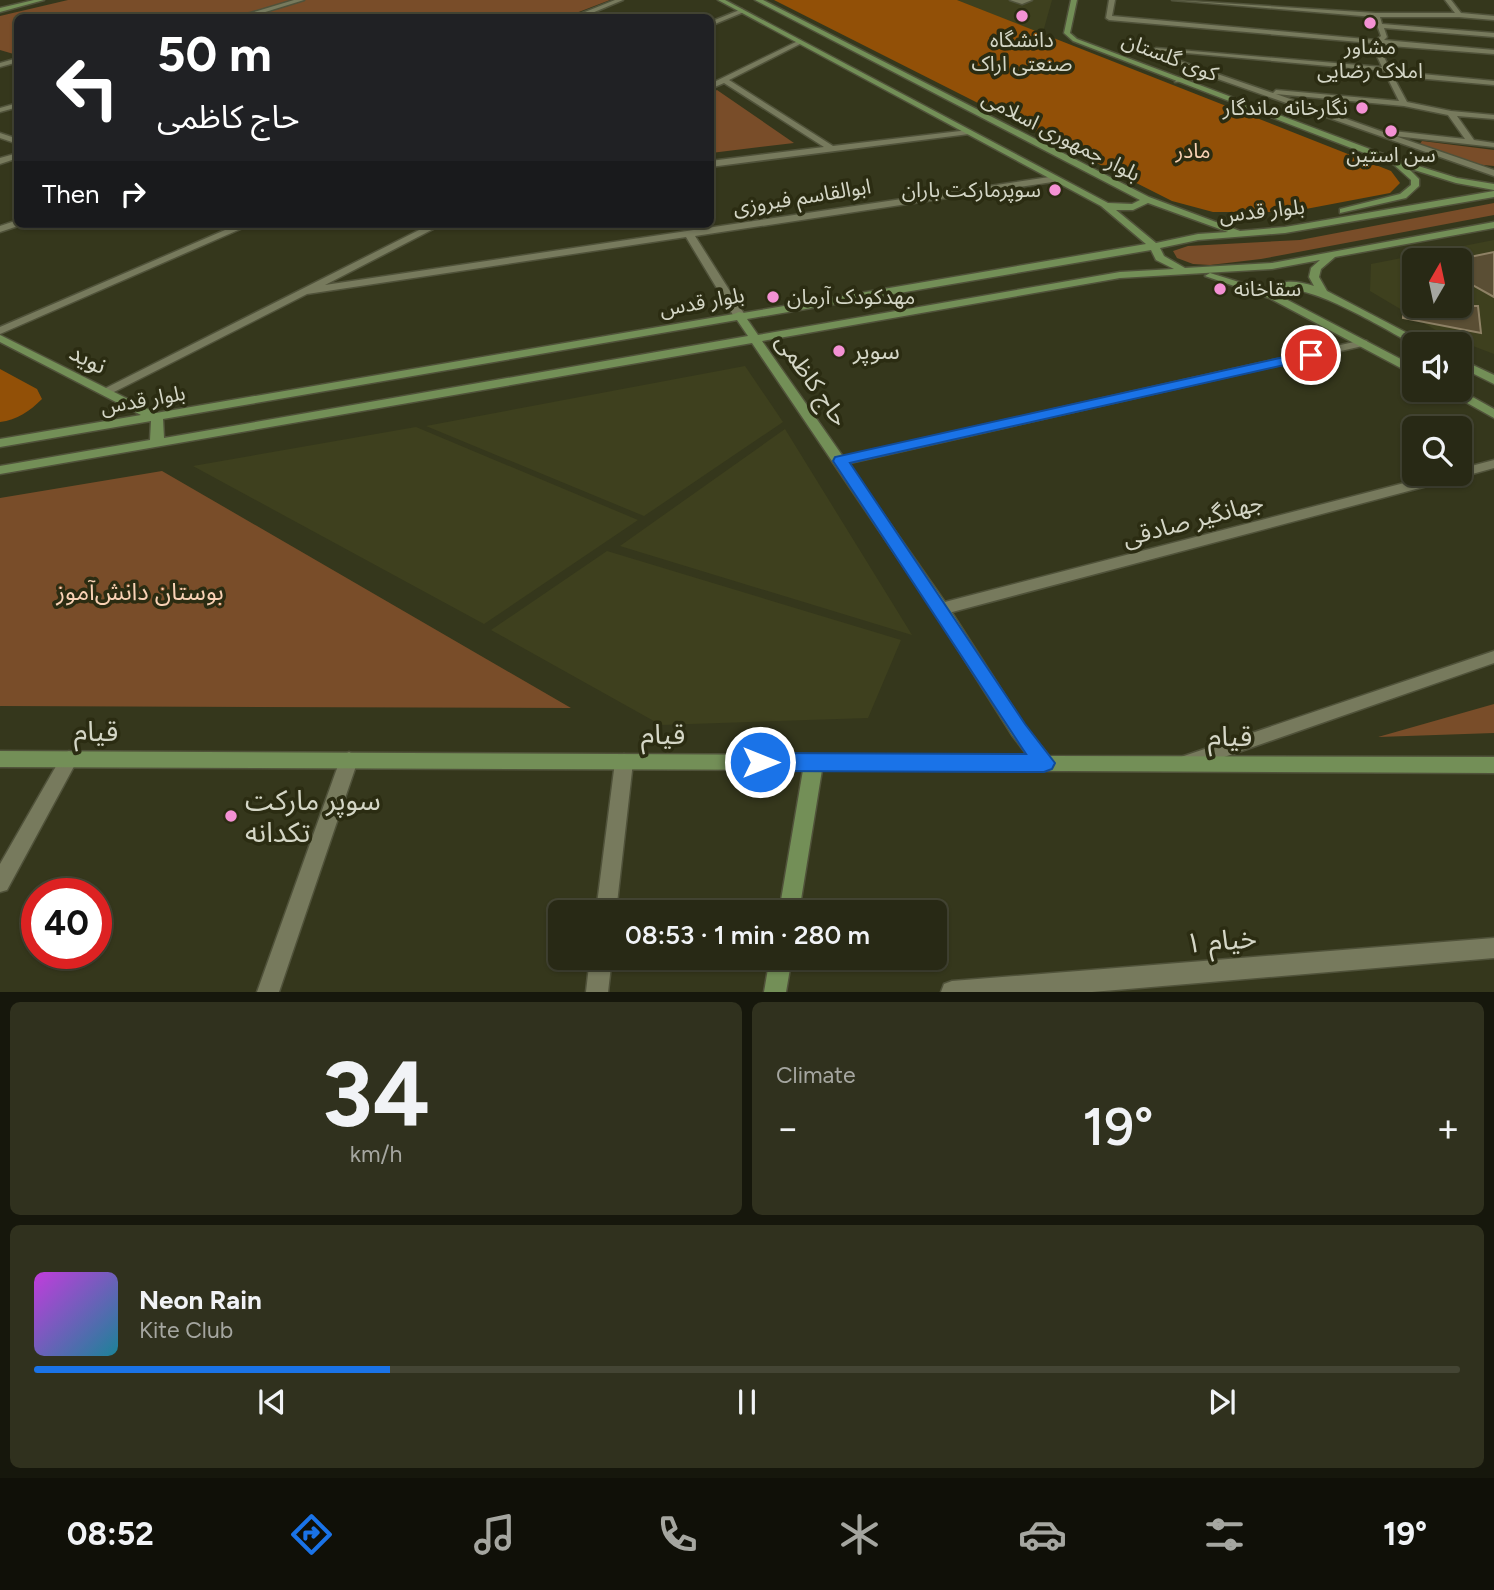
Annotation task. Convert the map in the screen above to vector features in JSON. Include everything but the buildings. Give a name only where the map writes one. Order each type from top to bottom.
[{"type":"main road","points":[[0,10],[41,0]]},
{"type":"main road","name":"بلوار جمهوری اسلامی","points":[[722,0],[1104,204],[1154,246],[1155,252],[1167,263],[1273,296],[1402,364]]},
{"type":"main road","name":"بلوار جمهوری اسلامی","points":[[758,0],[1146,200],[1242,234]]},
{"type":"main road","name":"کوی گلستان","points":[[1074,0],[1068,21],[1067,33],[1070,37],[1396,162],[1456,180],[1494,187]]},
{"type":"main road","points":[[1242,234],[1403,196],[1415,187],[1415,179],[1396,162]]},
{"type":"main road","name":"بلوار قدس","points":[[0,443],[1154,246],[1186,238],[1285,230],[1494,194]]},
{"type":"main road","points":[[1104,204],[1134,208],[1146,200]]},
{"type":"main road","name":"بلوار قدس","points":[[0,470],[1120,275],[1193,270],[1232,271],[1272,266],[1494,225]]},
{"type":"main road","points":[[1323,293],[1314,277],[1316,268],[1331,256]]},
{"type":"main road","points":[[1273,296],[1273,291],[1278,286],[1287,284],[1323,293],[1402,334]]},
{"type":"main road","name":"حاج کاظمی","points":[[739,315],[941,609],[1018,730],[1044,763]]},
{"type":"main road","name":"نوید","points":[[0,338],[157,418]]},
{"type":"main road","points":[[1472,369],[1494,380]]},
{"type":"main road","points":[[1472,402],[1494,414]]},
{"type":"main road","points":[[157,418],[157,443]]},
{"type":"main road","name":"قیام","points":[[0,759],[1494,765]]},
{"type":"main road","points":[[791,900],[814,762]]},
{"type":"main road","points":[[775,992],[779,970]]},
{"type":"street","points":[[251,14],[302,0]]},
{"type":"street","points":[[583,14],[620,0]]},
{"type":"street","points":[[1013,0],[1026,3]]},
{"type":"street","points":[[1112,0],[1109,18],[1494,52]]},
{"type":"street","points":[[1175,0],[1376,15],[1459,15],[1494,18]]},
{"type":"street","points":[[1281,0],[1282,8]]},
{"type":"street","points":[[1448,0],[1459,15]]},
{"type":"street","points":[[262,2],[281,5]]},
{"type":"street","points":[[1251,6],[1257,31]]},
{"type":"street","points":[[714,22],[741,11]]},
{"type":"street","points":[[1376,15],[1384,37],[1374,44],[1404,104]]},
{"type":"street","points":[[1382,26],[1494,35]]},
{"type":"street","points":[[1284,33],[1287,43]]},
{"type":"street","points":[[714,85],[800,42]]},
{"type":"street","points":[[1492,174],[1137,48],[1293,61],[1494,83]]},
{"type":"street","points":[[1290,52],[1293,61]]},
{"type":"street","points":[[1178,80],[1219,77]]},
{"type":"street","points":[[724,80],[832,149]]},
{"type":"street","points":[[1255,90],[1404,104],[1451,113],[1494,117]]},
{"type":"street","points":[[1451,113],[1471,142]]},
{"type":"street","points":[[1367,130],[1494,145]]},
{"type":"street","points":[[714,164],[969,132]]},
{"type":"street","name":"ابوالقاسم فیروزی","points":[[306,291],[1056,179]]},
{"type":"street","points":[[0,331],[238,228]]},
{"type":"street","points":[[106,391],[430,228]]},
{"type":"street","points":[[689,234],[739,315]]},
{"type":"street","points":[[841,461],[1363,343]]},
{"type":"street","name":"جهانگیر صادقی","points":[[1472,470],[1494,464]]},
{"type":"street","name":"جهانگیر صادقی","points":[[941,609],[1412,486]]},
{"type":"street","points":[[1182,764],[1494,657]]},
{"type":"street","points":[[0,883],[69,759]]},
{"type":"street","points":[[268,992],[349,760]]},
{"type":"street","points":[[607,900],[624,762]]},
{"type":"street","name":"خیام ۱","points":[[952,992],[1494,948]]},
{"type":"street","points":[[597,992],[600,970]]},
{"type":"shaded area","name":"دانشگاه صنعتی اراک","points":[[957,0],[1052,0],[1043,32],[1038,33]]},
{"type":"shaded area","points":[[1494,240],[1494,354],[1472,346],[1472,332],[1439,332],[1415,318],[1472,318],[1472,248],[1453,248]]},
{"type":"shaded area","points":[[1402,258],[1402,310],[1370,291],[1371,264]]},
{"type":"shaded area","points":[[745,366],[783,422],[644,516],[426,426]]},
{"type":"shaded area","points":[[416,427],[638,520],[484,624],[193,466]]},
{"type":"shaded area","points":[[785,429],[912,635],[620,546]]},
{"type":"shaded area","points":[[607,551],[901,640],[868,718],[661,725],[491,630]]},
{"type":"green space","points":[[68,0],[610,0],[573,14],[14,14],[14,54],[0,50],[0,16]]},
{"type":"green space","name":"مادر","points":[[774,0],[957,0],[1391,171],[1400,183],[1390,193],[1290,212],[1213,212],[1172,201]]},
{"type":"green space","points":[[717,90],[794,143],[714,153],[714,92]]},
{"type":"green space","points":[[1422,141],[1494,150],[1494,166],[1473,164],[1419,145]]},
{"type":"green space","points":[[1494,203],[1494,215],[1261,259],[1210,265],[1193,264],[1177,258],[1173,251],[1188,246],[1300,240]]},
{"type":"green space","points":[[0,369],[37,389],[42,399],[23,414],[0,422]]},
{"type":"green space","name":"بوستان دانش‌آموز","points":[[162,471],[571,708],[0,706],[0,498]]},
{"type":"green space","points":[[1494,704],[1494,733],[1378,737]]},
{"type":"place","name":"دانشگاه صنعتی اراک","points":[[1022,16]]},
{"type":"place","name":"مشاور املاک رضایی","points":[[1370,23]]},
{"type":"place","name":"نگارخانه ماندگار","points":[[1362,108]]},
{"type":"place","name":"سن استین","points":[[1391,131]]},
{"type":"place","name":"سوپرمارکت باران","points":[[1055,190]]},
{"type":"place","name":"سقاخانه","points":[[1220,289]]},
{"type":"place","name":"مهدکودک آرمان","points":[[773,297]]},
{"type":"place","name":"سوپر","points":[[839,351]]},
{"type":"place","name":"سوپر مارکت تکدانه","points":[[231,816]]},
{"type":"route","points":[[760,762],[1044,763],[1018,730],[941,609],[841,461],[1311,355]]}]
